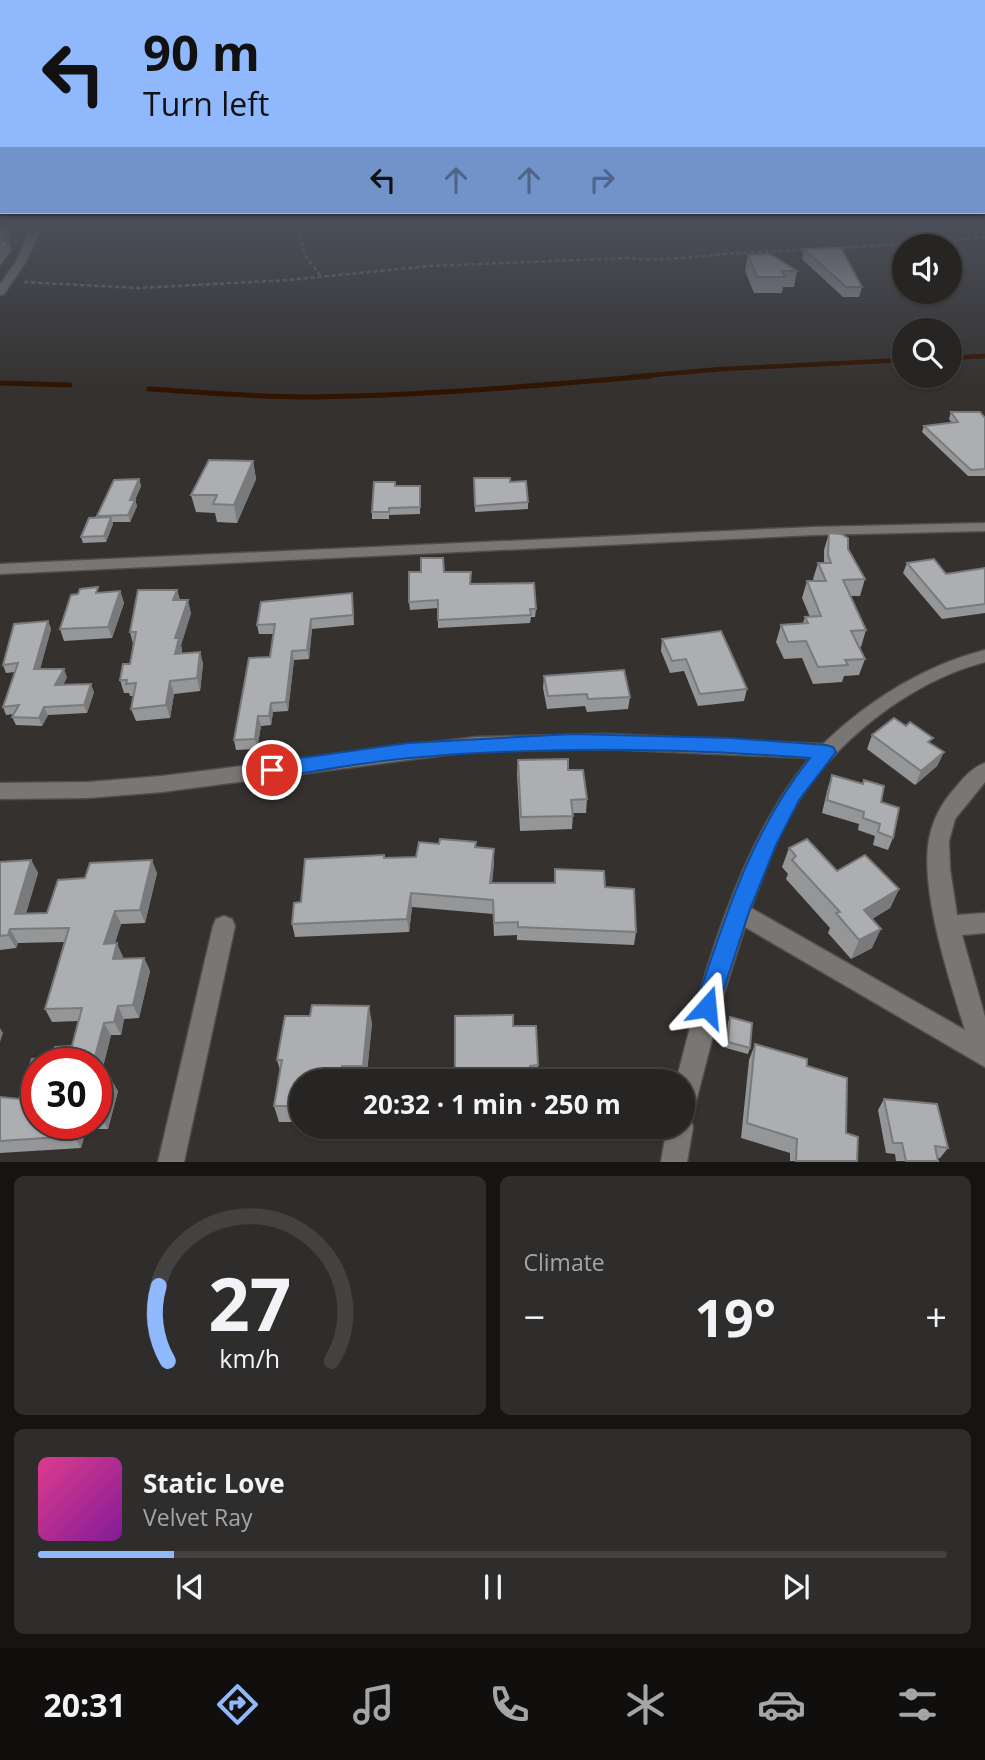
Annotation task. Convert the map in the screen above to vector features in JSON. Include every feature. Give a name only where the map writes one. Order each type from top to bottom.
[{"type":"street","points":[[0,569],[800,532],[985,527]]},
{"type":"street","points":[[691,1069],[699,1031],[738,912],[766,843],[792,794],[826,752],[878,706],[932,673],[985,656]]},
{"type":"street","points":[[0,791],[118,788],[298,767],[408,750],[477,744],[572,741],[730,745],[826,752]]},
{"type":"street","points":[[985,771],[966,788],[944,821],[940,841],[940,874],[964,989],[985,1055]]},
{"type":"street","points":[[738,912],[985,1055]]},
{"type":"street","points":[[949,926],[985,923]]},
{"type":"street","points":[[170,1161],[224,926]]},
{"type":"street","points":[[674,1161],[678,1139]]},
{"type":"path","points":[[55,282],[121,289],[247,282]]},
{"type":"building","points":[[841,282],[859,282],[862,287],[846,287]]},
{"type":"building","points":[[951,412],[980,412],[985,418],[985,469],[971,470],[924,426],[958,422]]},
{"type":"building","points":[[209,460],[253,461],[234,505],[213,504],[217,495],[191,495]]},
{"type":"building","points":[[474,478],[526,481],[528,502],[475,506]]},
{"type":"building","points":[[139,479],[130,500],[135,500],[128,515],[97,516],[114,480]]},
{"type":"building","points":[[374,482],[395,482],[395,486],[420,486],[420,507],[389,508],[389,512],[372,512]]},
{"type":"building","points":[[111,517],[104,536],[81,537],[89,518]]},
{"type":"building","points":[[829,533],[848,538],[848,549],[865,579],[843,580],[866,630],[851,631],[865,659],[845,660],[848,665],[818,667],[806,641],[788,642],[781,625],[808,623],[805,617],[821,616],[807,581],[826,581],[818,563],[831,563],[828,555]]},
{"type":"building","points":[[421,558],[443,558],[444,572],[471,572],[470,584],[534,583],[536,609],[530,609],[531,615],[438,620],[438,600],[409,602],[409,572],[421,572]]},
{"type":"building","points":[[934,559],[946,574],[985,568],[985,604],[946,609],[907,563]]},
{"type":"building","points":[[98,587],[96,593],[120,591],[108,627],[60,629],[71,595],[78,594],[80,589]]},
{"type":"building","points":[[138,590],[177,590],[173,600],[188,600],[175,638],[179,638],[175,654],[200,652],[197,678],[170,681],[166,705],[131,709],[136,683],[126,684],[127,680],[120,680],[123,664],[130,664],[136,632],[130,632]]},
{"type":"building","points":[[352,593],[353,615],[311,619],[307,650],[292,651],[286,702],[271,703],[269,716],[258,716],[255,739],[234,740],[249,658],[270,657],[275,624],[257,625],[261,602]]},
{"type":"building","points":[[48,621],[34,669],[64,669],[55,685],[91,684],[84,705],[44,707],[39,718],[12,717],[19,705],[3,707],[18,663],[3,665],[14,624]]},
{"type":"building","points":[[721,631],[747,689],[700,694],[686,659],[672,661],[662,639]]},
{"type":"building","points":[[624,670],[630,697],[588,699],[587,694],[548,696],[544,676]]},
{"type":"building","points":[[894,718],[906,726],[910,722],[933,738],[928,742],[944,752],[921,771],[872,735]]},
{"type":"building","points":[[568,759],[568,770],[583,770],[587,799],[571,800],[573,816],[521,817],[518,760]]},
{"type":"building","points":[[832,775],[863,784],[864,780],[884,786],[881,802],[899,808],[893,838],[878,832],[880,824],[863,818],[864,812],[827,800]]},
{"type":"building","points":[[440,839],[476,842],[475,847],[494,849],[490,883],[555,883],[555,869],[604,871],[605,887],[634,889],[636,932],[518,927],[518,922],[494,923],[493,900],[411,893],[407,919],[292,924],[294,903],[301,902],[305,859],[384,855],[384,858],[416,857],[419,842],[439,844]]},
{"type":"building","points":[[807,839],[837,871],[865,855],[899,889],[864,910],[881,929],[859,940],[836,913],[840,912],[792,860],[796,856],[789,848]]},
{"type":"building","points":[[31,860],[15,914],[47,913],[58,880],[85,878],[90,863],[152,860],[140,910],[115,911],[104,944],[117,943],[113,959],[144,958],[133,1005],[118,1006],[114,1022],[104,1023],[97,1048],[55,1048],[72,1046],[82,1008],[45,1009],[69,928],[10,929],[8,935],[0,936],[0,862]]},
{"type":"building","points":[[312,1005],[369,1006],[363,1066],[342,1066],[342,1069],[289,1069],[289,1106],[274,1106],[282,1060],[277,1060],[285,1016],[310,1016]]},
{"type":"building","points":[[513,1015],[513,1026],[536,1026],[538,1065],[530,1066],[530,1069],[455,1069],[455,1016]]},
{"type":"building","points":[[730,1017],[752,1023],[750,1048],[728,1042]]},
{"type":"building","points":[[755,1044],[807,1059],[807,1066],[847,1078],[846,1133],[858,1137],[857,1161],[796,1161],[797,1139],[747,1123]]},
{"type":"building","points":[[21,1093],[21,1139],[30,1139],[0,1141],[0,1097],[19,1099]]},
{"type":"building","points":[[884,1099],[937,1104],[948,1148],[935,1146],[938,1161],[906,1161],[902,1143],[893,1143]]},
{"type":"waterway","points":[[962,357],[985,356]]},
{"type":"waterway","points":[[630,377],[722,369],[892,361]]},
{"type":"waterway","points":[[149,389],[304,397],[390,395],[650,376]]},
{"type":"waterway","points":[[0,383],[70,385]]},
{"type":"route","points":[[272,770],[408,750],[477,744],[572,741],[730,745],[826,752],[792,794],[766,843],[738,912],[707,1007]]}]
